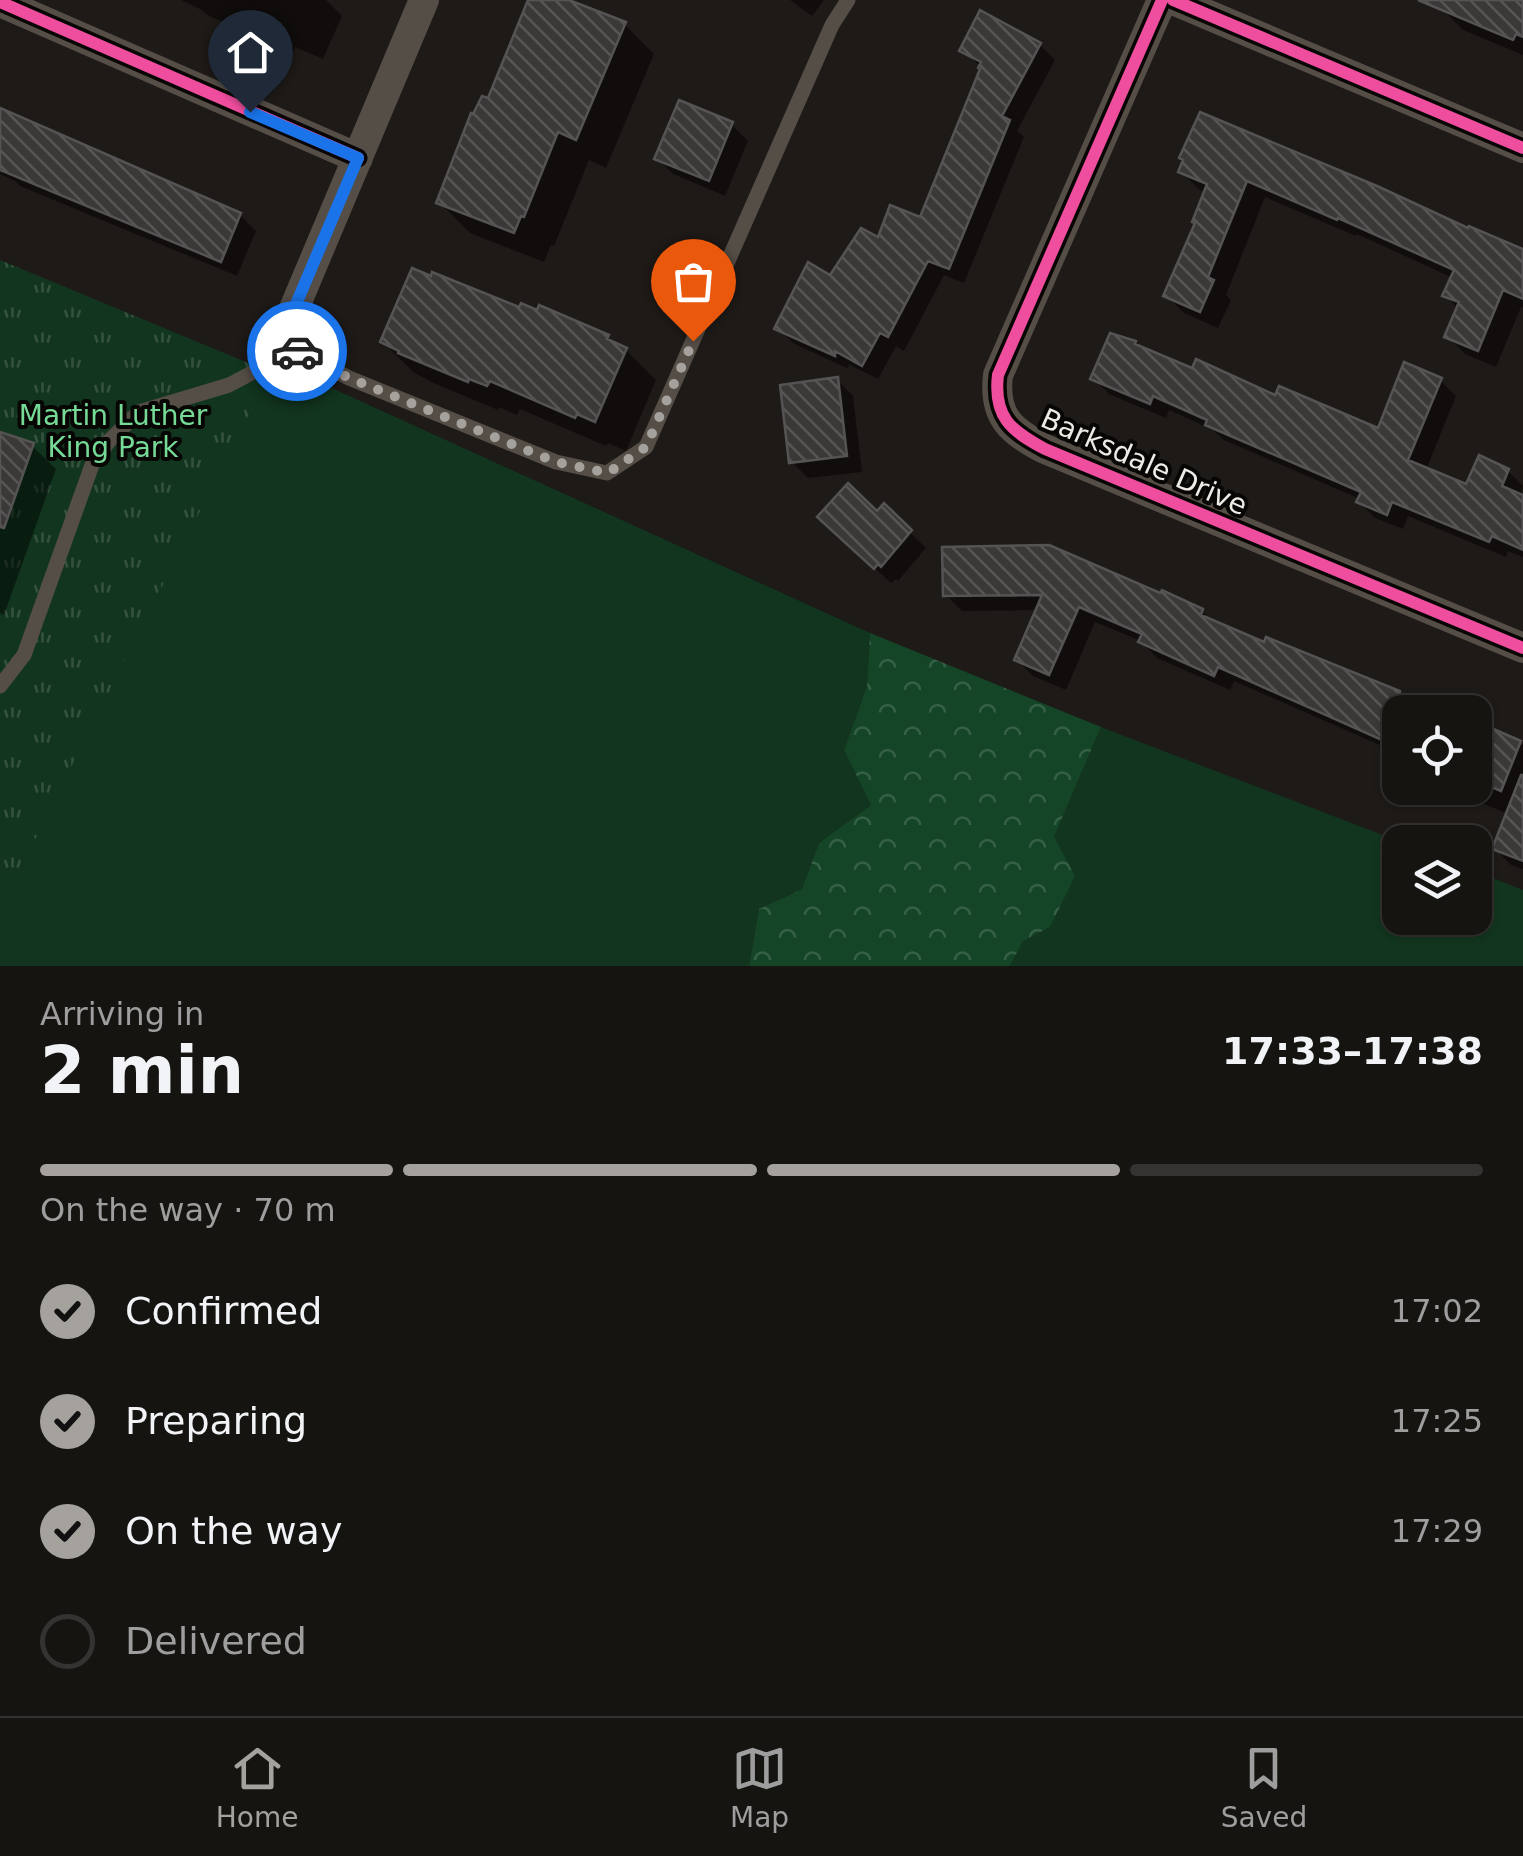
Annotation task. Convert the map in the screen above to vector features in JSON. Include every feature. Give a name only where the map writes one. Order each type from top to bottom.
[{"type":"street","points":[[280,342],[424,0]]},
{"type":"street","name":"Barksdale Drive","points":[[1162,0],[998,376],[999,409],[1020,436],[1045,448],[1523,648]]},
{"type":"street","points":[[1173,0],[1523,148]]},
{"type":"street","points":[[0,2],[358,158]]},
{"type":"lane","points":[[0,686],[24,655],[92,465],[109,440],[139,412],[244,377],[258,368],[280,342],[349,378],[556,462],[608,473],[646,447],[832,25],[848,0]]},
{"type":"green space","name":"Martin Luther King Park","points":[[0,260],[270,372],[9,892],[0,921]]},
{"type":"green space","points":[[290,369],[870,633],[867,686],[844,750],[871,805],[819,843],[802,889],[759,909],[749,966],[0,966],[0,710],[245,396],[271,375]]},
{"type":"green space","points":[[870,633],[1101,727],[1054,837],[1075,876],[1050,927],[1023,941],[1010,966],[749,966],[759,909],[802,889],[819,843],[871,805],[844,750],[867,686]]},
{"type":"green space","points":[[1101,727],[1382,835],[1382,935],[1492,935],[1492,878],[1523,890],[1523,966],[1010,966],[1023,941],[1050,927],[1054,837]]},
{"type":"building","points":[[528,0],[569,0],[626,22],[576,140],[558,132],[514,233],[436,203],[471,113],[482,96],[488,98]]},
{"type":"building","points":[[1418,0],[1523,0],[1523,37],[1516,34],[1513,40]]},
{"type":"building","points":[[980,10],[1041,43],[1002,116],[1010,120],[949,269],[928,261],[888,337],[880,333],[862,366],[835,351],[835,356],[774,329],[808,262],[830,275],[861,228],[878,237],[890,205],[920,217],[980,69],[981,62],[959,51]]},
{"type":"building","points":[[679,100],[733,122],[709,181],[654,159]]},
{"type":"building","points":[[0,108],[241,213],[221,262],[0,170]]},
{"type":"building","points":[[1200,112],[1523,249],[1523,299],[1503,290],[1478,351],[1444,337],[1459,302],[1442,296],[1454,270],[1247,181],[1208,277],[1214,280],[1200,312],[1163,296],[1195,223],[1192,222],[1207,184],[1178,172],[1183,160],[1179,158]]},
{"type":"building","points":[[412,268],[431,276],[432,272],[519,307],[521,303],[537,310],[539,305],[609,335],[607,339],[627,348],[595,422],[577,414],[575,418],[490,381],[487,386],[469,379],[468,382],[380,342]]},
{"type":"building","points":[[1110,333],[1192,368],[1196,359],[1275,395],[1279,386],[1378,428],[1404,362],[1442,378],[1408,460],[1466,484],[1479,455],[1509,469],[1502,486],[1523,495],[1523,550],[1492,536],[1489,542],[1392,502],[1387,515],[1356,502],[1361,492],[1205,425],[1207,420],[1153,396],[1150,404],[1090,379]]},
{"type":"building","points":[[838,377],[847,456],[789,463],[780,385]]},
{"type":"building","points":[[0,432],[34,443],[4,528],[0,527]]},
{"type":"building","points":[[848,483],[877,511],[884,503],[912,530],[881,567],[878,564],[874,569],[817,517]]},
{"type":"building","points":[[1049,545],[1160,593],[1162,590],[1203,609],[1201,615],[1264,642],[1266,637],[1400,691],[1400,695],[1382,695],[1382,740],[1218,667],[1214,676],[1138,642],[1142,634],[1079,607],[1049,675],[1014,660],[1042,595],[943,596],[942,547]]},
{"type":"building","points":[[1492,728],[1521,741],[1501,791],[1492,787]]},
{"type":"building","points":[[1521,775],[1523,775],[1523,861],[1492,849]]},
{"type":"cycle path","points":[[1162,0],[998,375],[998,402],[1007,421],[1045,449],[1523,648]]},
{"type":"cycle path","points":[[1173,0],[1523,148]]},
{"type":"cycle path","points":[[0,2],[358,158]]},
{"type":"way so far","points":[[297,351],[349,378],[556,462],[608,473],[646,447],[693,341]]},
{"type":"route","points":[[250,112],[358,158],[280,342],[297,351]]}]
